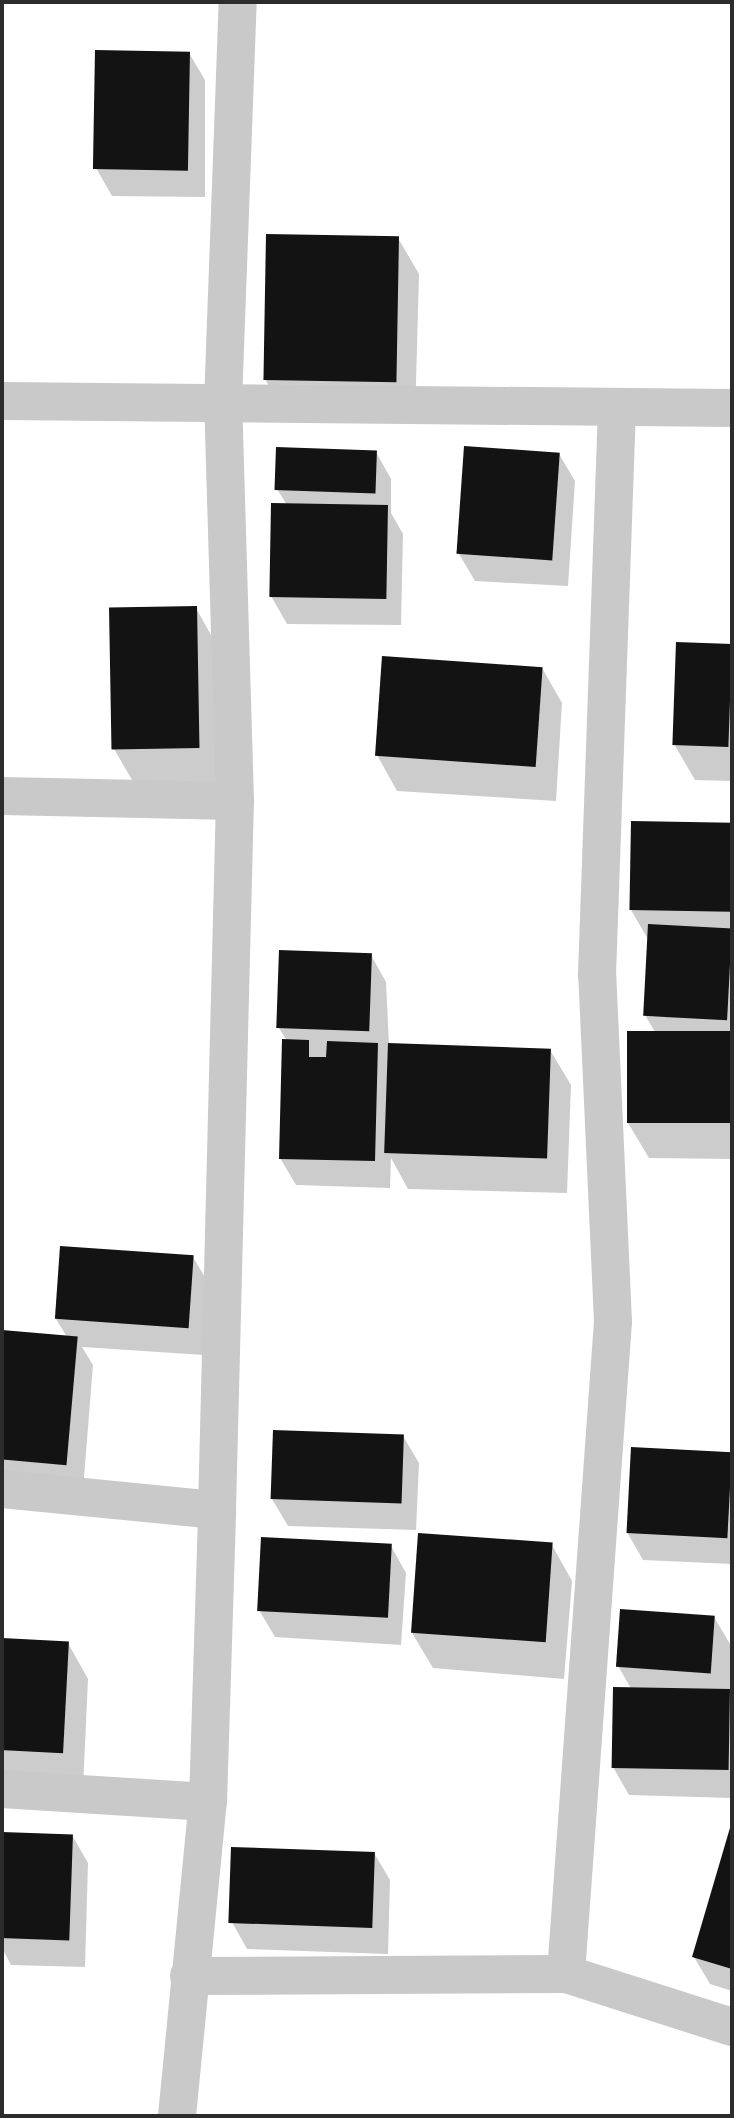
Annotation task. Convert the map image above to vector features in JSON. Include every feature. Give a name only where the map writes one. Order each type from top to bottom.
[{"type":"street","points":[[177,2116],[208,1802],[217,1510],[235,801],[223,403],[238,2]]},
{"type":"street","points":[[2,401],[732,408]]},
{"type":"street","points":[[566,1974],[613,1322],[597,975],[617,407]]},
{"type":"street","points":[[2,796],[235,801]]},
{"type":"street","points":[[2,1489],[217,1510]]},
{"type":"street","points":[[2,1789],[208,1802]]},
{"type":"street","points":[[189,1976],[566,1974],[732,2027]]},
{"type":"building","points":[[95,50],[190,52],[188,171],[93,169]]},
{"type":"building","points":[[266,234],[399,236],[396,382],[263,380]]},
{"type":"building","points":[[464,446],[560,453],[552,560],[456,554]]},
{"type":"building","points":[[276,447],[377,451],[375,493],[274,490]]},
{"type":"building","points":[[271,503],[388,505],[386,599],[269,597]]},
{"type":"building","points":[[197,606],[199,748],[111,750],[109,608]]},
{"type":"building","points":[[676,642],[732,644],[728,747],[672,745]]},
{"type":"building","points":[[382,656],[543,667],[536,767],[375,756]]},
{"type":"building","points":[[631,821],[732,823],[730,912],[629,910]]},
{"type":"building","points":[[648,924],[732,928],[727,1020],[643,1016]]},
{"type":"building","points":[[279,950],[372,953],[369,1031],[276,1028]]},
{"type":"building","points":[[627,1031],[732,1031],[732,1123],[627,1123]]},
{"type":"building","points":[[282,1039],[309,1040],[309,1057],[326,1057],[327,1041],[378,1043],[375,1161],[279,1159]]},
{"type":"building","points":[[388,1043],[551,1049],[547,1159],[384,1153]]},
{"type":"building","points":[[60,1246],[194,1255],[189,1328],[55,1319]]},
{"type":"building","points":[[2,1330],[78,1337],[66,1465],[2,1459]]},
{"type":"building","points":[[273,1430],[404,1435],[402,1504],[271,1499]]},
{"type":"building","points":[[631,1447],[732,1452],[727,1538],[626,1533]]},
{"type":"building","points":[[418,1533],[553,1542],[546,1642],[411,1633]]},
{"type":"building","points":[[261,1537],[392,1544],[388,1618],[257,1611]]},
{"type":"building","points":[[620,1609],[715,1616],[711,1673],[616,1667]]},
{"type":"building","points":[[2,1638],[69,1642],[63,1753],[2,1750]]},
{"type":"building","points":[[613,1687],[730,1689],[729,1770],[612,1768]]},
{"type":"building","points":[[732,1821],[732,1969],[692,1957]]},
{"type":"building","points":[[2,1832],[73,1834],[69,1940],[2,1938]]},
{"type":"building","points":[[231,1847],[375,1852],[372,1928],[228,1923]]}]
